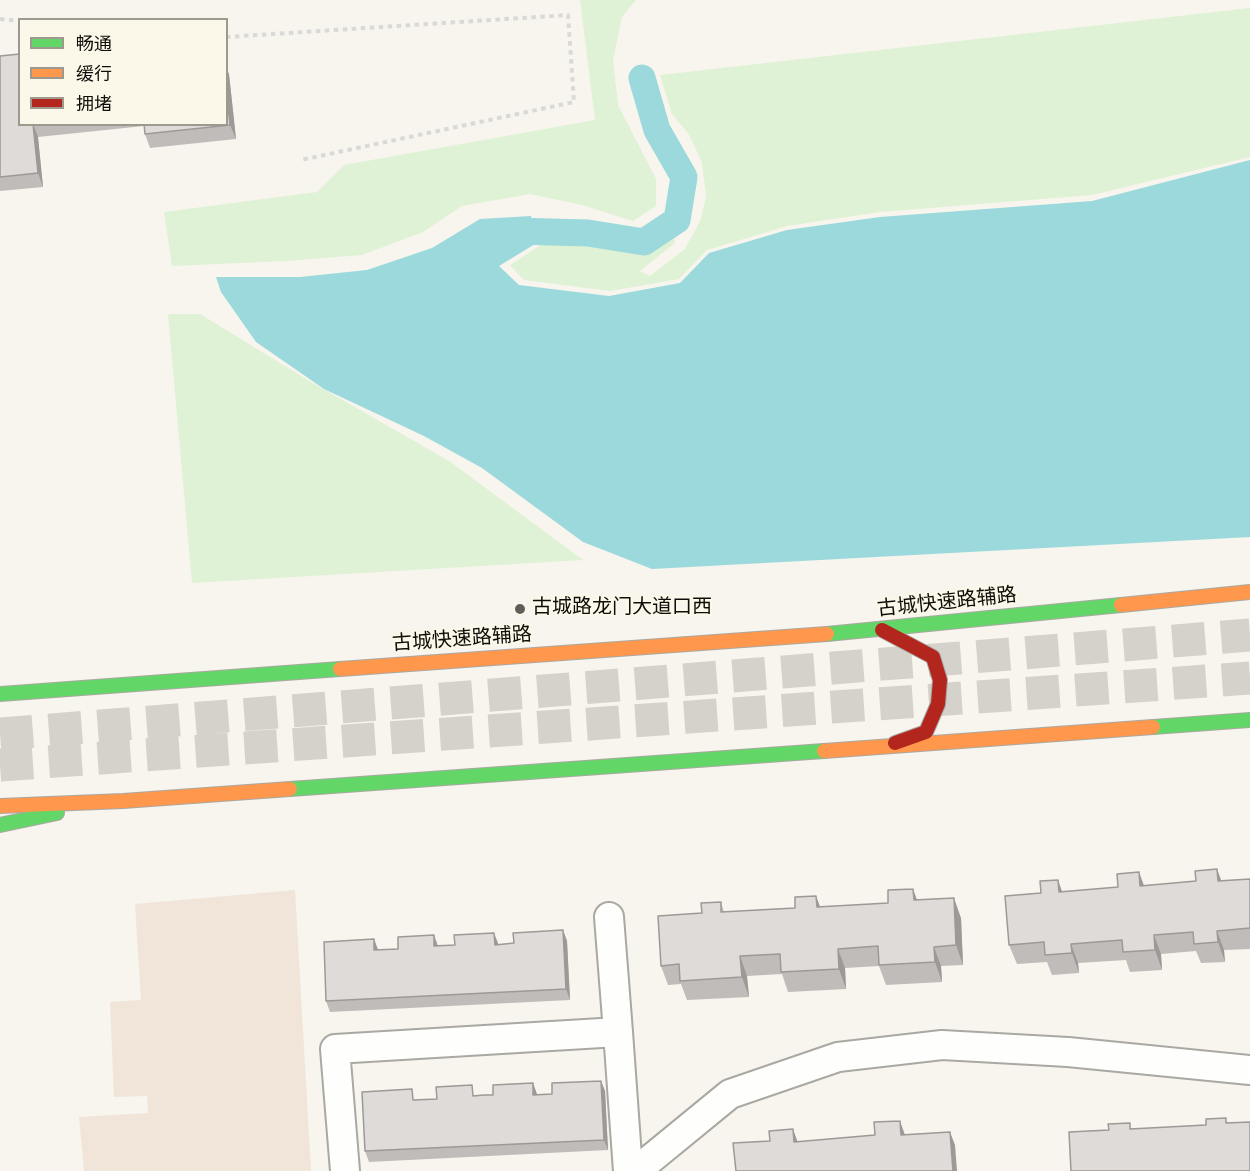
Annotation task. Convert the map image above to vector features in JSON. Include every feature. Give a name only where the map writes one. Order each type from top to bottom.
[{"type":"main road","name":"古城快速路辅路","points":[[0,694],[882,630],[1250,592]]},
{"type":"main road","points":[[882,630],[933,657],[940,680],[938,704],[926,732],[888,746]]},
{"type":"main road","points":[[0,806],[115,801],[1235,721],[1250,722]]},
{"type":"main road","points":[[0,825],[115,801]]},
{"type":"street","points":[[609,917],[628,1171]]},
{"type":"street","points":[[345,1171],[335,1049],[618,1032]]},
{"type":"street","points":[[636,1171],[730,1094],[838,1057],[942,1045],[1068,1052],[1250,1070]]},
{"type":"path","points":[[228,38],[568,15],[574,102],[301,160]]},
{"type":"path","points":[[0,19],[18,21]]},
{"type":"shaded area","points":[[295,890],[311,1171],[84,1171],[79,1117],[148,1113],[147,1096],[114,1097],[110,1002],[141,1000],[135,904]]},
{"type":"green space","points":[[580,0],[636,0],[622,17],[613,60],[618,105],[656,179],[656,206],[633,221],[582,205],[530,194],[462,206],[423,232],[362,255],[172,266],[164,212],[317,192],[344,165],[595,120]]},
{"type":"green space","points":[[1250,8],[1250,157],[1092,195],[880,212],[787,226],[707,250],[679,279],[610,291],[524,280],[510,265],[541,245],[587,241],[640,250],[673,229],[675,243],[640,271],[650,276],[685,249],[701,219],[706,196],[702,162],[688,133],[672,114],[660,75]]},
{"type":"green space","points":[[168,314],[200,314],[311,382],[449,461],[583,560],[192,583]]},
{"type":"water","points":[[1250,160],[1250,537],[652,569],[583,542],[482,468],[424,436],[324,389],[256,342],[221,292],[216,277],[300,277],[367,270],[432,248],[480,219],[531,216],[535,244],[499,266],[519,285],[609,296],[680,283],[709,253],[787,230],[880,217],[1092,201]]},
{"type":"building","points":[[18,54],[18,126],[33,126],[38,173],[0,177],[0,56]]},
{"type":"building","points":[[144,126],[221,126],[145,134]]},
{"type":"building","points":[[1217,869],[1218,881],[1250,879],[1250,928],[1217,931],[1218,942],[1194,944],[1193,932],[1154,935],[1155,950],[1123,952],[1122,940],[1071,944],[1072,953],[1045,955],[1044,942],[1009,945],[1005,896],[1041,893],[1040,881],[1058,880],[1059,892],[1118,887],[1117,874],[1139,872],[1140,886],[1196,881],[1195,871]]},
{"type":"building","points":[[913,889],[914,900],[954,898],[956,945],[934,947],[935,962],[879,965],[878,946],[838,949],[839,969],[781,972],[780,954],[740,956],[742,977],[680,981],[679,964],[661,966],[658,916],[702,913],[701,903],[721,902],[721,912],[795,908],[795,897],[816,896],[817,907],[888,903],[888,890]]},
{"type":"building","points":[[563,930],[566,989],[326,1001],[324,942],[374,939],[374,950],[398,949],[398,937],[434,935],[434,946],[455,945],[454,935],[494,933],[495,945],[514,943],[513,933]]},
{"type":"building","points":[[601,1081],[604,1140],[365,1151],[362,1092],[412,1089],[413,1100],[437,1099],[436,1087],[472,1085],[473,1096],[493,1095],[493,1085],[533,1083],[533,1095],[552,1094],[552,1083]]},
{"type":"building","points":[[1226,1118],[1226,1123],[1250,1122],[1250,1171],[1071,1171],[1069,1132],[1109,1130],[1108,1124],[1130,1123],[1130,1129],[1206,1125],[1206,1119]]},
{"type":"building","points":[[900,1121],[901,1135],[950,1132],[953,1171],[736,1171],[733,1143],[770,1141],[769,1131],[793,1129],[794,1142],[875,1135],[874,1122]]},
{"type":"waterway","points":[[497,238],[514,231],[588,233],[644,242],[677,220],[684,177],[657,130],[642,78]]},
{"type":"tunnel","points":[[0,734],[1250,635]]},
{"type":"tunnel","points":[[0,765],[1250,678]]},
{"type":"traffic: fast","points":[[827,634],[1121,605]]},
{"type":"traffic: fast","points":[[0,694],[340,669]]},
{"type":"traffic: fast","points":[[1153,727],[1250,720]]},
{"type":"traffic: fast","points":[[290,789],[824,751]]},
{"type":"traffic: fast","points":[[0,825],[57,813]]},
{"type":"traffic: slow","points":[[1121,605],[1250,592]]},
{"type":"traffic: slow","points":[[340,669],[827,634]]},
{"type":"traffic: slow","points":[[824,751],[1153,727]]},
{"type":"traffic: slow","points":[[0,806],[123,801],[290,789]]},
{"type":"traffic: jam","points":[[882,630],[933,657],[940,680],[938,704],[926,732],[895,743]]},
{"type":"place","name":"古城路龙门大道口西","points":[[520,609]]}]
